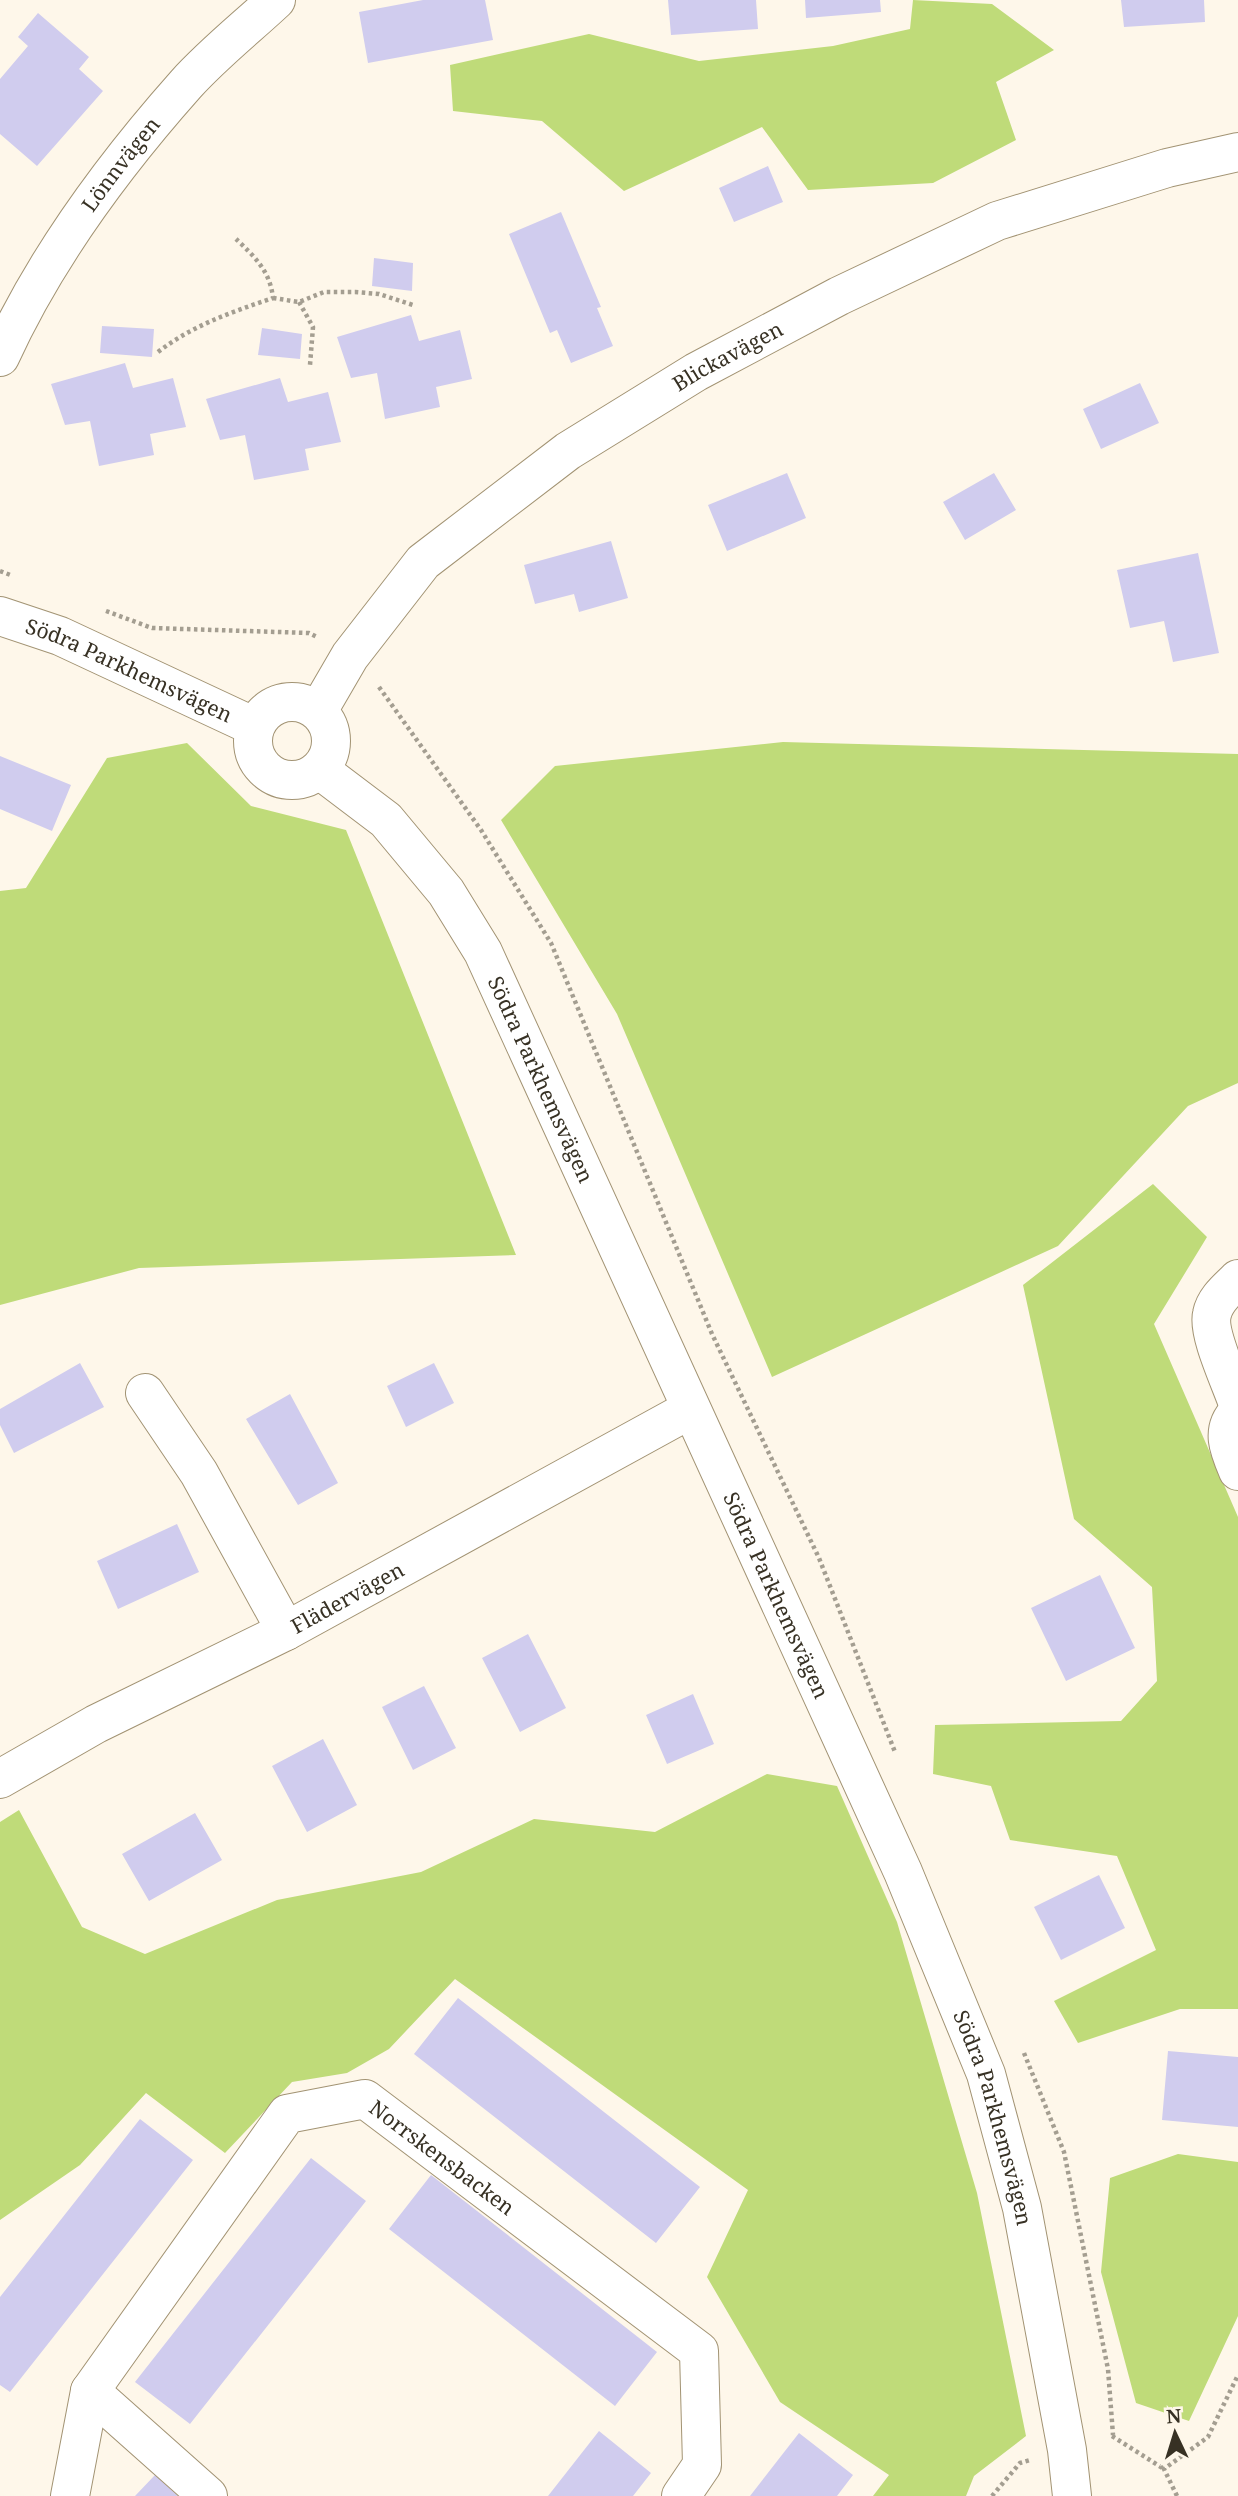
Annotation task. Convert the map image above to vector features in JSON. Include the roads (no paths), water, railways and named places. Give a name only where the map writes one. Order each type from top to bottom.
[{"type":"street","name":"Lönnvägen","points":[[0,357],[62,245],[132,149],[187,82],[276,0]]},
{"type":"street","name":"Blickavägen","points":[[318,711],[350,656],[423,562],[568,452],[696,372],[839,296],[997,221],[1167,168],[1238,152]]},
{"type":"street","name":"Södra Parkhemsvägen","points":[[0,616],[60,636],[255,727]]},
{"type":"street","points":[[296,702],[318,711],[329,727],[332,738],[330,753],[320,770],[296,781],[273,776],[255,755],[255,727],[261,717],[280,704],[296,702]]},
{"type":"street","name":"Södra Parkhemsvägen","points":[[320,770],[386,820],[446,892],[483,952],[689,1409],[903,1872],[986,2074],[1022,2208],[1067,2450],[1072,2496]]},
{"type":"street","points":[[1238,1279],[1217,1300],[1211,1316],[1212,1331],[1238,1404]]},
{"type":"street","points":[[145,1392],[199,1473],[286,1631]]},
{"type":"street","name":"Flädervägen","points":[[0,1779],[96,1724],[286,1631],[689,1409]]},
{"type":"street","points":[[1238,1412],[1227,1430],[1228,1447],[1238,1471]]},
{"type":"street","name":"Norrskensbacken","points":[[70,2496],[90,2392],[286,2114],[365,2099],[699,2351],[702,2465],[681,2496]]},
{"type":"street","points":[[90,2392],[208,2496]]}]
